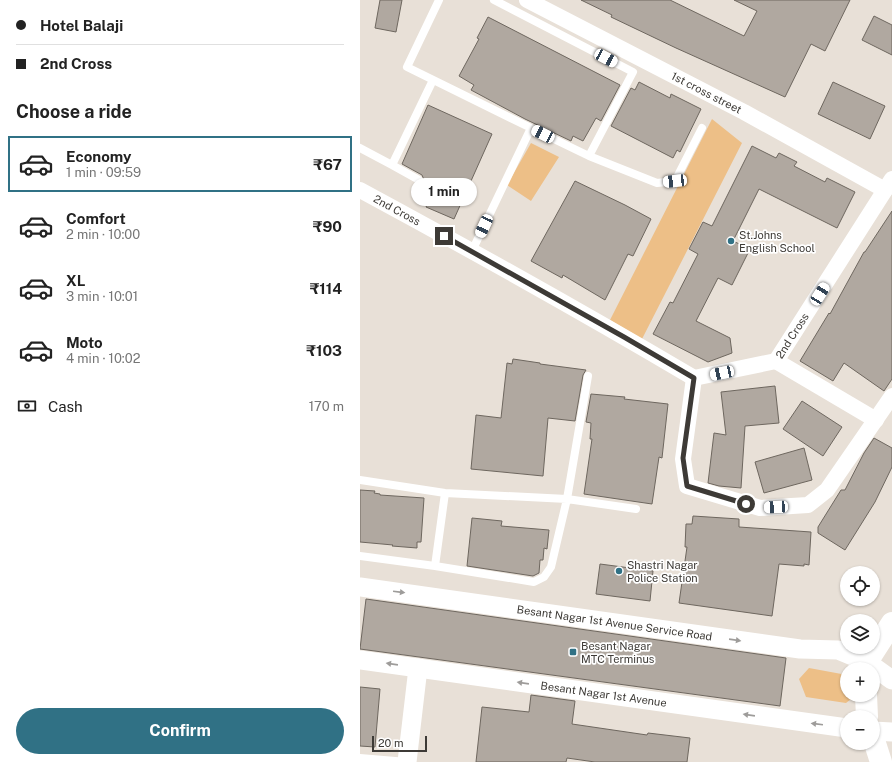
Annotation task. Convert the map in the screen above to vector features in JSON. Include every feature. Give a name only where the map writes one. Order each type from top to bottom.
[{"type":"main road","points":[[869,662],[892,624]]},
{"type":"main road","points":[[877,750],[881,762]]},
{"type":"street","name":"1st cross street","points":[[527,0],[744,112],[888,184]]},
{"type":"street","name":"2nd Cross","points":[[360,190],[472,251],[694,378],[776,361],[888,184]]},
{"type":"street","points":[[776,361],[876,420]]},
{"type":"street","points":[[694,378],[683,458],[687,486],[760,508],[808,505],[828,490],[892,396]]},
{"type":"street","name":"Besant Nagar 1st Avenue Service Road","points":[[360,587],[800,649],[838,650],[861,662]]},
{"type":"street","name":"Besant Nagar 1st Avenue","points":[[360,660],[840,727]]},
{"type":"street","points":[[407,762],[418,668]]},
{"type":"street","name":"Besant Nagar 1st Avenue Service Road","points":[[880,673],[892,680]]},
{"type":"street","points":[[880,731],[892,732]]},
{"type":"lane","points":[[439,0],[407,67],[531,128],[589,156],[657,183],[675,181],[702,128]]},
{"type":"lane","points":[[494,0],[634,72],[589,156]]},
{"type":"lane","points":[[392,164],[433,80]]},
{"type":"lane","points":[[472,251],[531,128]]},
{"type":"lane","points":[[360,148],[419,180]]},
{"type":"lane","points":[[360,556],[534,582],[544,577],[551,567],[567,499],[588,376]]},
{"type":"lane","points":[[360,480],[445,493],[567,499],[636,509]]},
{"type":"lane","points":[[435,566],[445,493]]},
{"type":"lane","points":[[360,758],[407,762]]},
{"type":"shaded area","points":[[712,119],[742,143],[642,339],[610,320]]},
{"type":"shaded area","points":[[531,143],[559,157],[531,201],[507,185]]},
{"type":"shaded area","points":[[809,668],[840,674],[840,702],[847,702],[846,703],[806,697],[799,679]]},
{"type":"building","points":[[380,0],[402,0],[396,32],[375,28]]},
{"type":"building","points":[[581,0],[670,0],[744,36],[757,11],[734,0],[850,0],[825,51],[811,44],[785,97],[676,48],[611,17],[612,15]]},
{"type":"building","points":[[874,16],[892,25],[892,55],[862,40]]},
{"type":"building","points":[[488,17],[620,85],[601,121],[596,118],[583,141],[573,136],[571,141],[525,119],[471,90],[474,85],[459,76],[479,39],[477,38]]},
{"type":"building","points":[[639,82],[670,98],[671,94],[701,109],[680,152],[677,150],[673,158],[611,126],[631,88],[635,90]]},
{"type":"building","points":[[833,82],[885,106],[870,139],[818,114]]},
{"type":"building","points":[[428,105],[492,134],[454,219],[426,207],[435,187],[424,180],[422,175],[402,164]]},
{"type":"building","points":[[752,146],[776,158],[779,153],[797,162],[794,166],[825,182],[827,178],[855,192],[837,228],[759,189],[733,241],[750,249],[732,285],[718,278],[696,321],[730,338],[732,353],[708,362],[653,334],[670,302],[673,303],[698,254],[689,249],[703,222],[712,226]]},
{"type":"building","points":[[575,181],[651,219],[633,256],[628,254],[605,300],[563,275],[562,278],[531,261]]},
{"type":"building","points":[[892,211],[892,379],[884,391],[844,363],[833,381],[800,361],[829,313],[830,314],[864,252]]},
{"type":"building","points":[[513,359],[586,370],[583,375],[575,421],[548,418],[543,476],[471,469],[476,415],[501,418],[507,363],[512,364]]},
{"type":"building","points":[[775,386],[779,423],[745,426],[741,488],[719,486],[708,483],[714,433],[726,435],[721,392]]},
{"type":"building","points":[[591,394],[625,397],[624,399],[668,404],[662,458],[659,457],[652,504],[584,494],[592,439],[590,439],[591,423],[586,422]]},
{"type":"building","points":[[802,401],[842,427],[823,456],[783,429]]},
{"type":"building","points":[[874,438],[892,448],[892,467],[875,502],[845,550],[818,533],[818,527],[841,490],[845,490],[864,453]]},
{"type":"building","points":[[804,448],[812,480],[764,493],[755,462]]},
{"type":"building","points":[[360,490],[375,491],[374,493],[380,495],[424,498],[421,542],[417,542],[417,548],[360,542]]},
{"type":"building","points":[[693,516],[739,519],[739,527],[811,532],[809,565],[779,564],[772,616],[679,603],[687,547],[685,547],[686,524],[692,524]]},
{"type":"building","points":[[472,518],[502,521],[501,526],[549,530],[547,549],[544,548],[543,560],[540,560],[539,573],[533,576],[467,566]]},
{"type":"building","points":[[600,564],[653,571],[650,601],[596,594]]},
{"type":"building","points":[[366,599],[786,658],[780,706],[360,649]]},
{"type":"building","points":[[360,687],[380,689],[375,747],[360,746]]},
{"type":"building","points":[[531,695],[575,701],[572,724],[647,735],[648,733],[690,738],[687,762],[595,762],[567,758],[566,762],[476,762],[482,707],[529,712]]},
{"type":"place","name":"St.Johns English School","points":[[731,241]]},
{"type":"place","name":"Shastri Nagar Police Station","points":[[619,571]]},
{"type":"place","name":"Besant Nagar MTC Terminus","points":[[573,652]]},
{"type":"route","points":[[444,236],[694,378],[683,458],[687,486],[746,504]]}]
